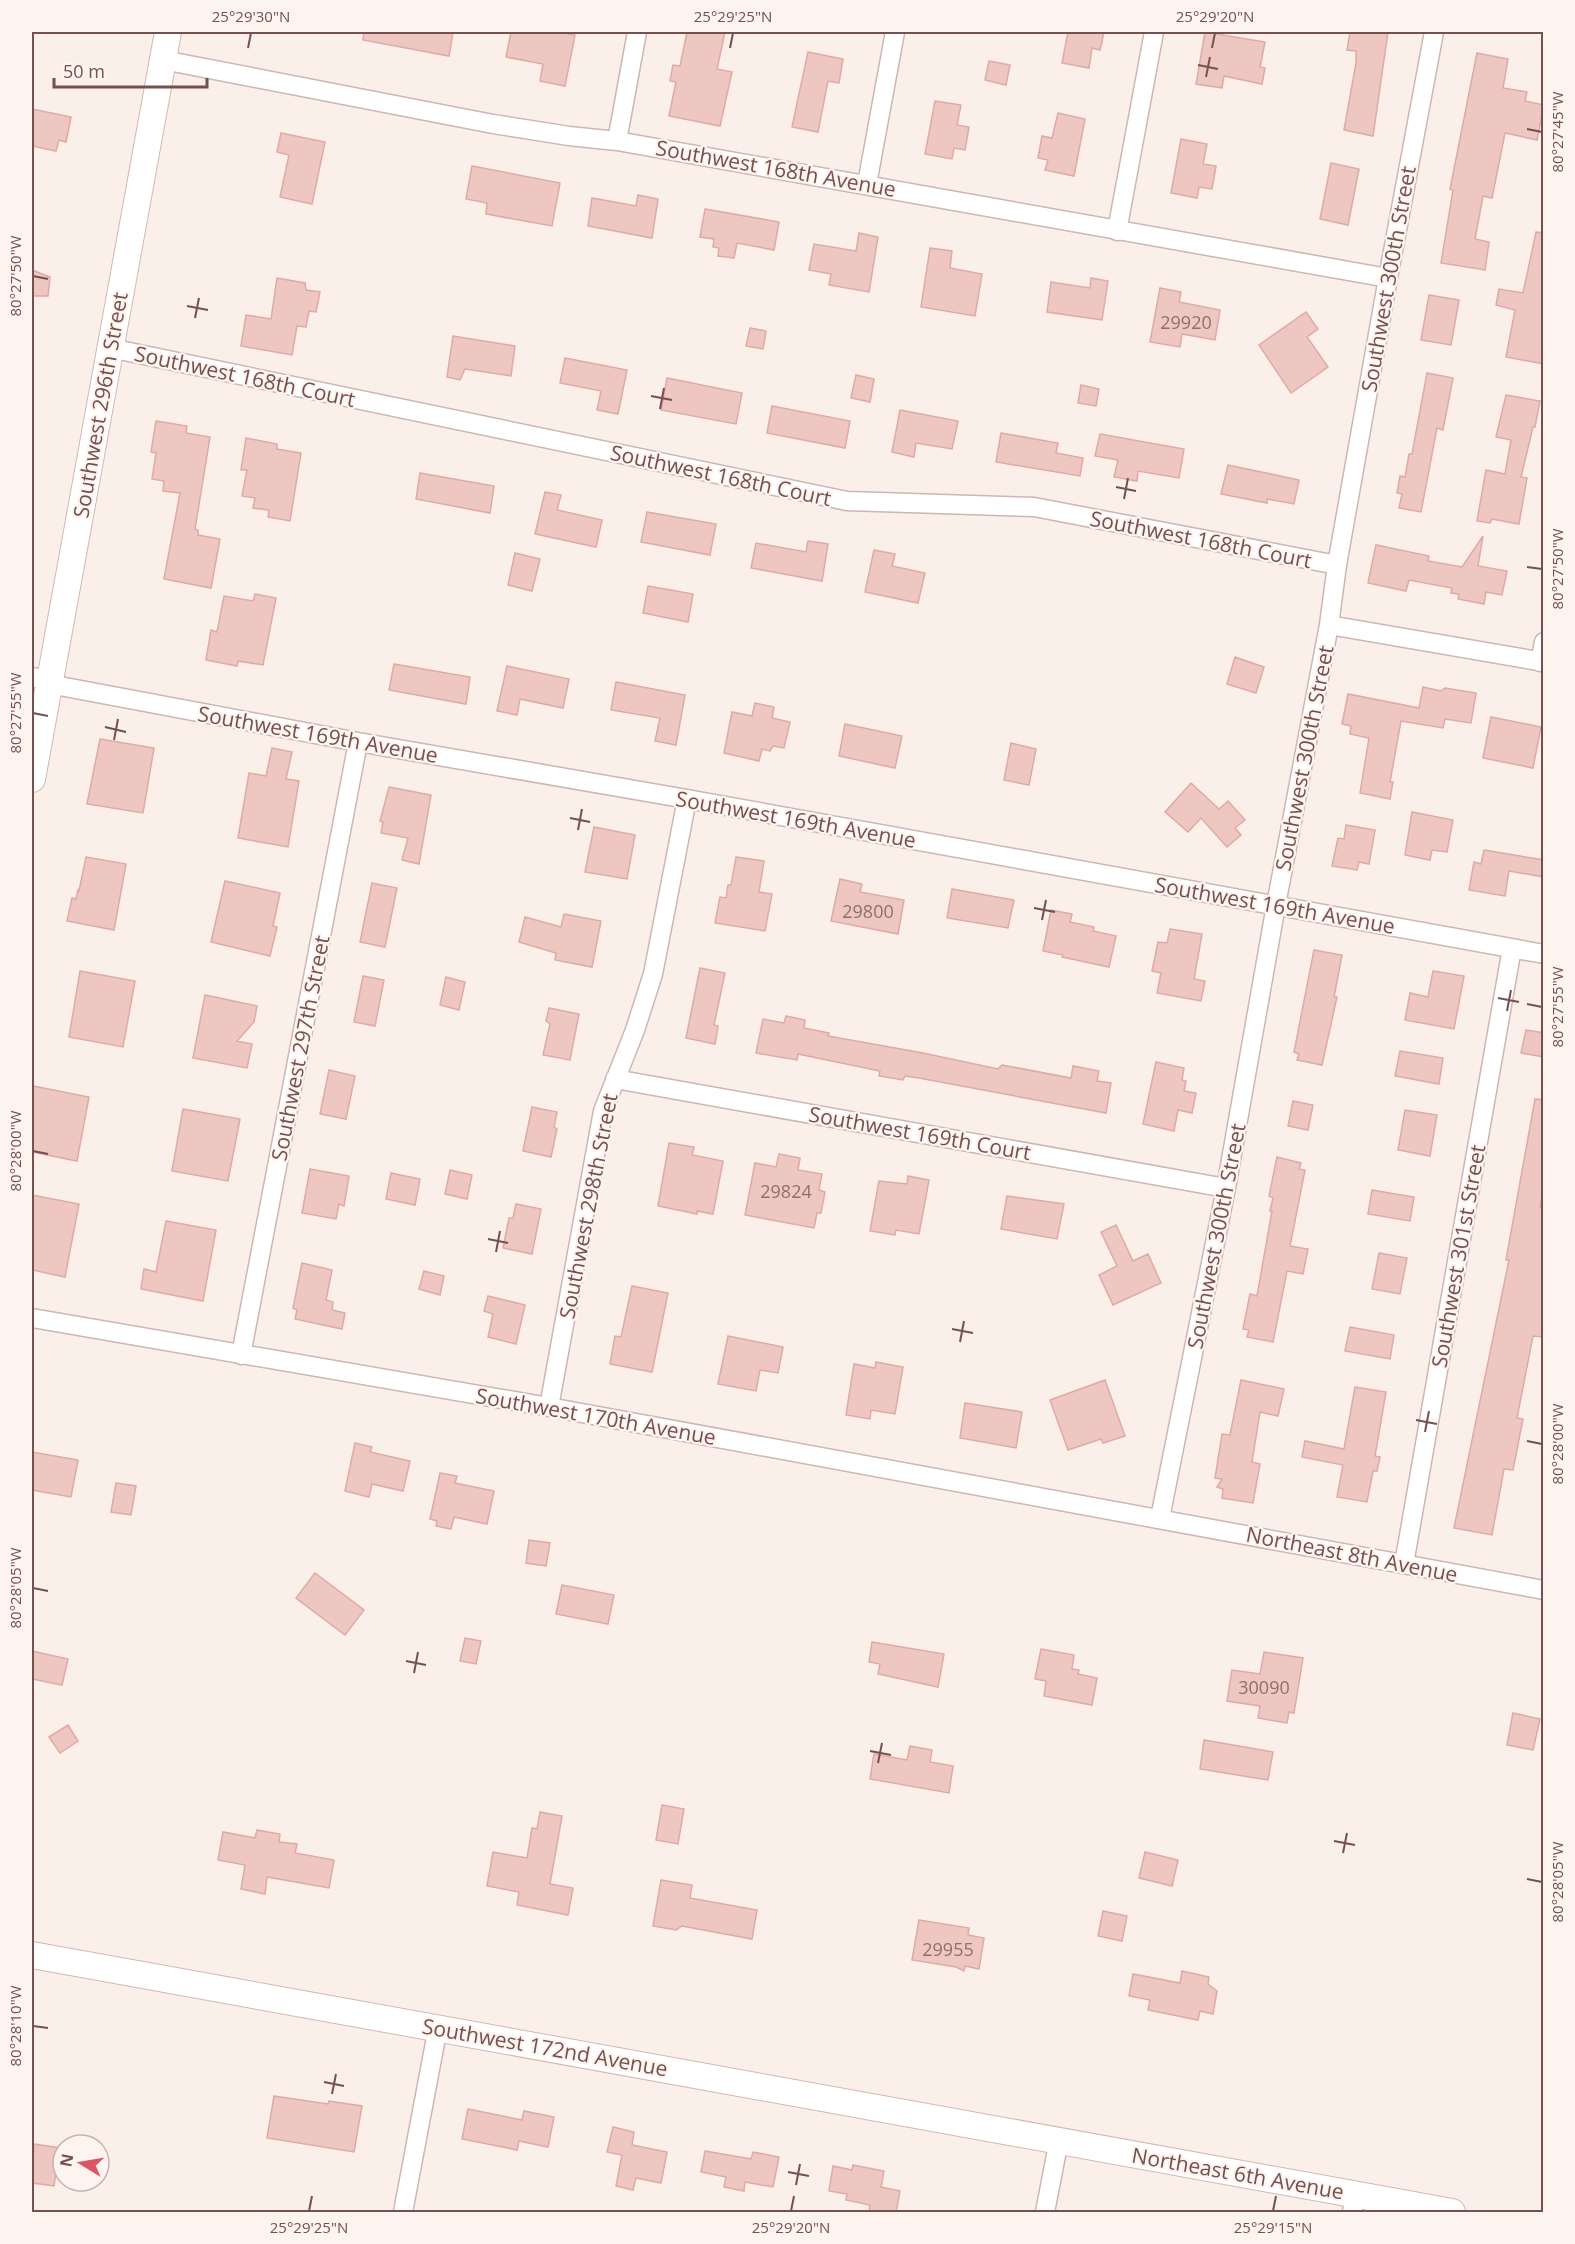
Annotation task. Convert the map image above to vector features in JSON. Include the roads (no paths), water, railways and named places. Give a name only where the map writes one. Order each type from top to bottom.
[{"type":"street","name":"Southwest 296th Street","points":[[32,779],[43,680],[110,348],[168,32]]},
{"type":"street","points":[[617,141],[637,32]]},
{"type":"street","points":[[867,184],[895,32]]},
{"type":"street","points":[[1117,231],[1154,32]]},
{"type":"street","name":"Southwest 300th Street","points":[[1160,1518],[1226,1188],[1434,32]]},
{"type":"street","name":"Southwest 168th Avenue","points":[[163,60],[493,124],[617,141],[867,184],[1117,231],[1388,278]]},
{"type":"street","name":"Southwest 168th Court","points":[[110,348],[847,501],[1034,507],[1337,565]]},
{"type":"street","points":[[1329,625],[1542,662],[1544,642]]},
{"type":"street","name":"Southwest 169th Avenue","points":[[43,680],[358,742],[1544,954]]},
{"type":"street","name":"Southwest 297th Street","points":[[241,1355],[358,742]]},
{"type":"street","name":"Southwest 298th Street","points":[[549,1407],[603,1111],[635,1029],[653,974],[687,799]]},
{"type":"street","name":"Southwest 301st Street","points":[[1404,1564],[1512,948]]},
{"type":"street","name":"Southwest 169th Court","points":[[615,1078],[1226,1188]]},
{"type":"street","name":"Southwest 170th Avenue","points":[[32,1318],[549,1407],[1160,1518]]},
{"type":"street","name":"Northeast 8th Avenue","points":[[1160,1518],[1544,1590]]},
{"type":"street","name":"Southwest 172nd Avenue","points":[[32,1955],[1059,2140]]},
{"type":"street","points":[[403,2212],[438,2027]]},
{"type":"street","points":[[1045,2212],[1059,2140]]},
{"type":"street","name":"Northeast 6th Avenue","points":[[1059,2140],[1354,2203],[1452,2212]]}]
